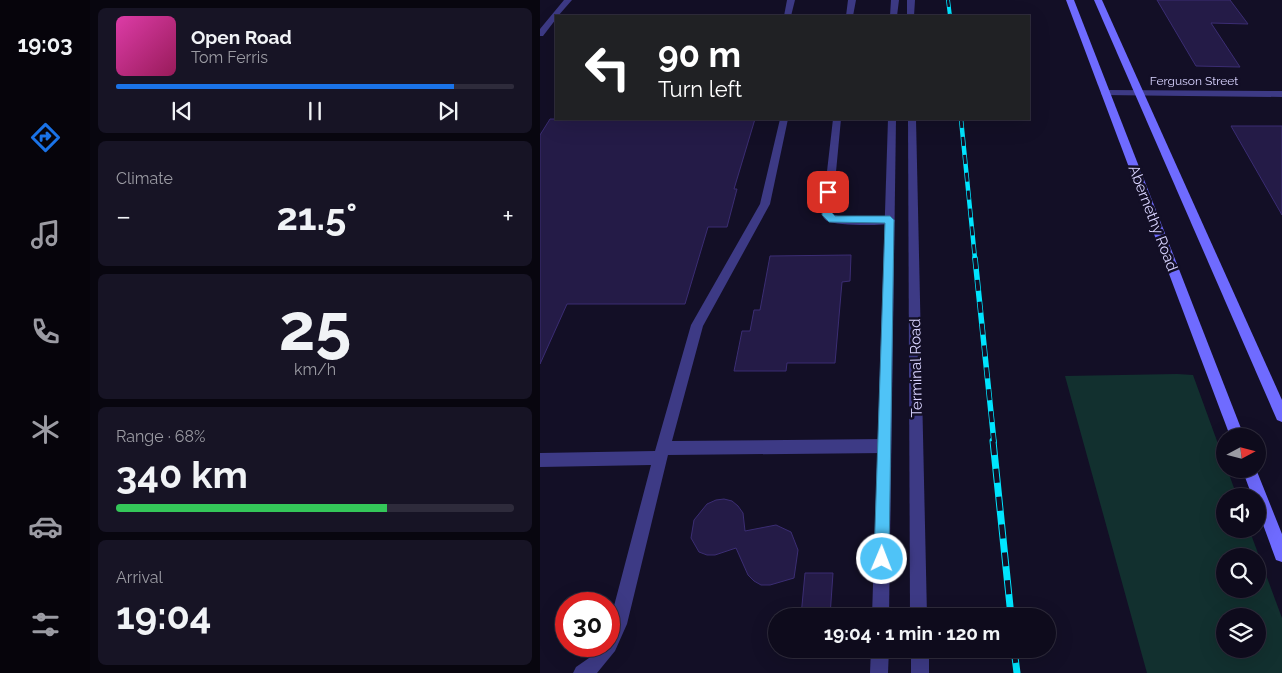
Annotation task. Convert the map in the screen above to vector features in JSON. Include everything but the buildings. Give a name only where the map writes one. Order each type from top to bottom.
[{"type":"main road","name":"Abernethy Road","points":[[1070,0],[1234,428]]},
{"type":"main road","points":[[1098,0],[1282,415]]},
{"type":"main road","points":[[1252,478],[1282,554]]},
{"type":"street","points":[[556,15],[568,0]]},
{"type":"street","points":[[787,15],[791,0]]},
{"type":"street","points":[[850,15],[852,0]]},
{"type":"street","points":[[894,15],[895,0]]},
{"type":"street","points":[[911,0],[911,15]]},
{"type":"street","points":[[540,34],[555,16]]},
{"type":"street","name":"Ferguson Street","points":[[1105,92],[1282,94]]},
{"type":"street","points":[[620,616],[697,325],[765,204],[784,120]]},
{"type":"street","points":[[837,120],[827,215],[838,220],[890,220]]},
{"type":"street","points":[[880,608],[892,120]]},
{"type":"street","name":"Terminal Road","points":[[912,120],[919,608]]},
{"type":"street","points":[[540,460],[662,453],[884,446]]},
{"type":"street","points":[[582,673],[595,664],[600,657]]},
{"type":"street","points":[[879,673],[880,658]]},
{"type":"street","points":[[920,658],[920,673]]},
{"type":"green space","points":[[1193,375],[1216,438],[1216,478],[1230,478],[1234,488],[1216,488],[1216,538],[1252,538],[1256,548],[1216,548],[1216,598],[1266,598],[1266,575],[1282,618],[1282,673],[1147,673],[1065,376]]},
{"type":"railway","points":[[948,0],[950,15]]},
{"type":"railway","points":[[961,120],[975,259]]},
{"type":"railway","points":[[975,258],[994,442]]},
{"type":"railway","points":[[993,441],[1010,608]]},
{"type":"railway","points":[[1015,658],[1017,673]]},
{"type":"route","points":[[828,192],[826,210],[827,215],[833,220],[890,220],[882,559]]}]
